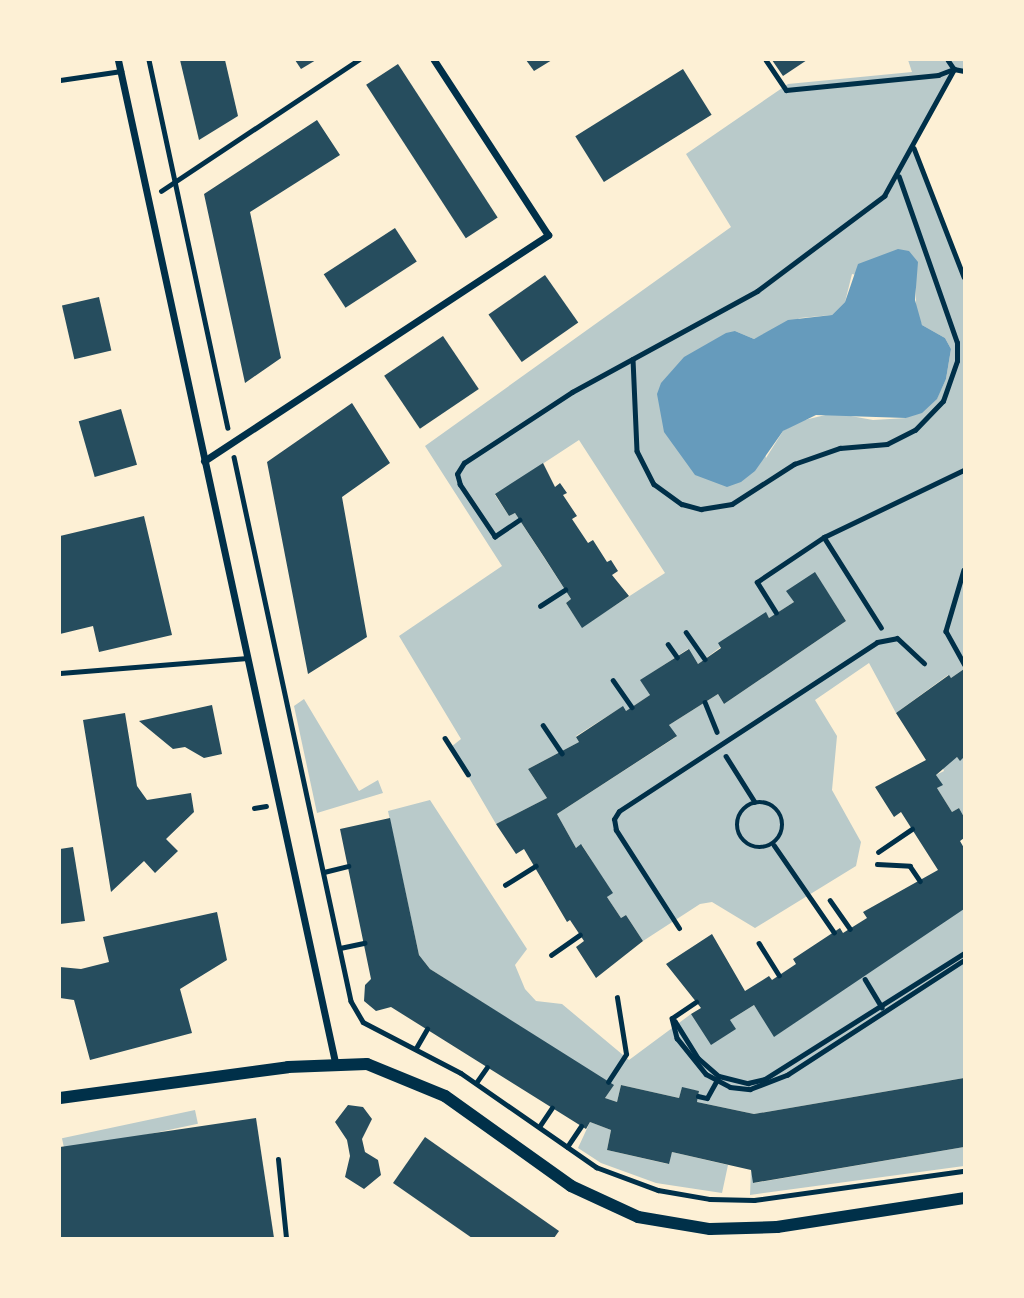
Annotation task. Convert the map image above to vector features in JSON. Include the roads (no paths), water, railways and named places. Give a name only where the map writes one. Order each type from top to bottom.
[{"type":"street","points":[[118,60],[335,1062]]},
{"type":"street","points":[[204,461],[548,235],[433,60]]},
{"type":"street","points":[[60,1098],[335,1062],[367,1064],[445,1096],[571,1186],[638,1217],[710,1229],[777,1227],[964,1198]]},
{"type":"lane","points":[[60,80],[121,71]]},
{"type":"lane","points":[[679,928],[616,830],[614,819],[619,811],[887,638],[897,638],[924,663]]},
{"type":"lane","points":[[60,673],[247,658]]},
{"type":"lane","points":[[278,1159],[286,1238]]},
{"type":"water","points":[[898,249],[909,251],[918,262],[915,300],[922,325],[945,338],[951,349],[946,379],[937,399],[922,413],[906,418],[816,415],[783,431],[755,471],[741,482],[727,487],[695,475],[664,432],[657,394],[661,383],[684,357],[726,333],[735,331],[754,339],[788,320],[832,315],[845,302],[858,264]]}]
